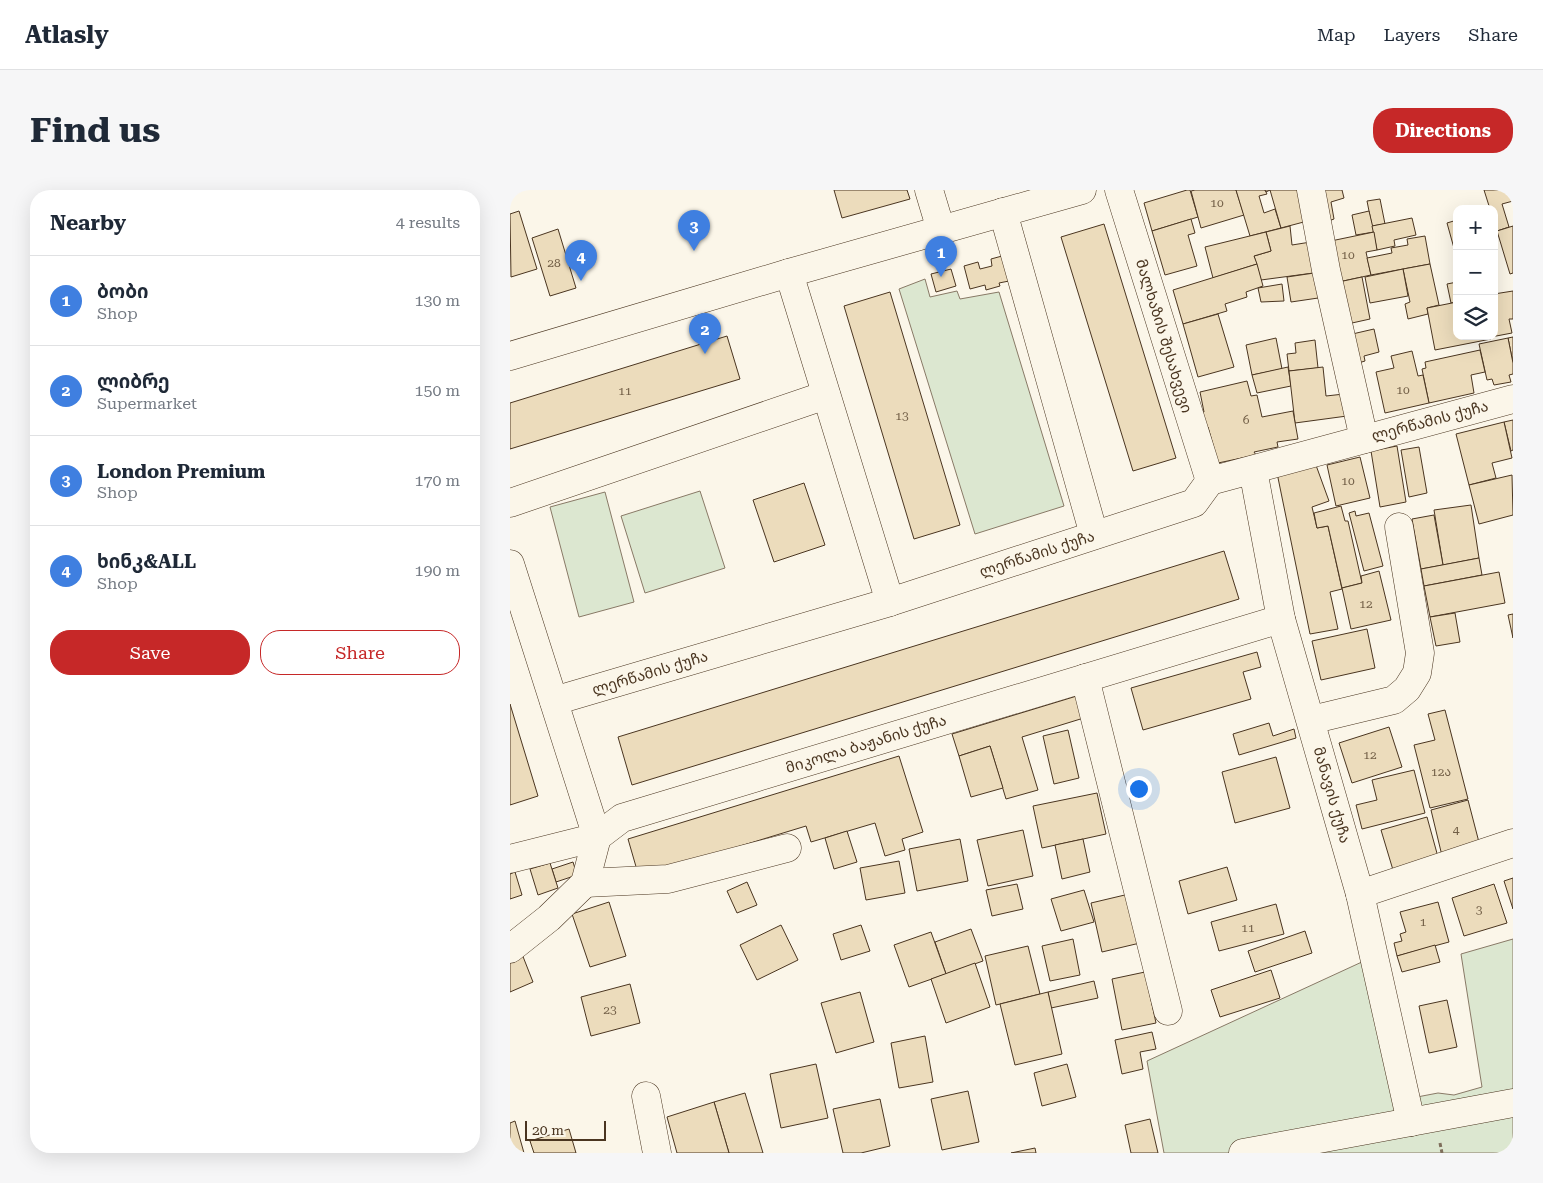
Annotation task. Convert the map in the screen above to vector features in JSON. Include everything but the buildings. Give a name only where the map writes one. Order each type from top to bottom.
[{"type":"street","points":[[929,190],[941,230]]},
{"type":"street","points":[[510,356],[789,273],[1082,190]]},
{"type":"street","name":"მალხაზის შესახვევი","points":[[1119,190],[1210,482]]},
{"type":"street","points":[[1311,190],[1326,270],[1364,439]]},
{"type":"street","points":[[1004,212],[1094,535]]},
{"type":"street","points":[[789,273],[890,602]]},
{"type":"street","points":[[510,503],[826,395]]},
{"type":"street","name":"ლერწამის ქუჩა","points":[[554,702],[890,602],[1194,503],[1210,482],[1513,399]]},
{"type":"street","name":"მანავის ქუჩა","points":[[1253,470],[1281,618],[1360,894],[1411,1122]]},
{"type":"street","points":[[1311,720],[1394,700],[1408,689],[1417,673],[1420,653],[1399,527]]},
{"type":"street","points":[[510,564],[597,837],[585,883],[550,918],[510,949]]},
{"type":"street","name":"მიკოლა ბაჟანის ქუჩა","points":[[597,837],[622,818],[1281,618]]},
{"type":"street","points":[[1085,678],[1168,1011]]},
{"type":"street","points":[[510,859],[597,837]]},
{"type":"street","points":[[1360,894],[1513,843]]},
{"type":"street","points":[[585,883],[668,879],[787,848]]},
{"type":"street","points":[[646,1096],[657,1153]]},
{"type":"street","points":[[1243,1153],[1513,1103]]},
{"type":"green space","points":[[925,279],[930,297],[957,291],[960,299],[999,292],[1064,506],[975,534],[899,289]]},
{"type":"green space","points":[[700,491],[725,568],[645,593],[621,516]]},
{"type":"green space","points":[[605,492],[634,602],[579,617],[550,507]]},
{"type":"green space","points":[[1513,939],[1513,1153],[1164,1153],[1147,1061],[1364,961],[1396,1101],[1438,1093],[1454,1095],[1482,1087],[1461,954]]},
{"type":"place","name":"London Premium","points":[[694,251]]},
{"type":"place","name":"ბობი","points":[[941,277]]},
{"type":"place","name":"ხინკ&ALL","points":[[581,281]]},
{"type":"place","name":"ლიბრე","points":[[705,354]]}]
